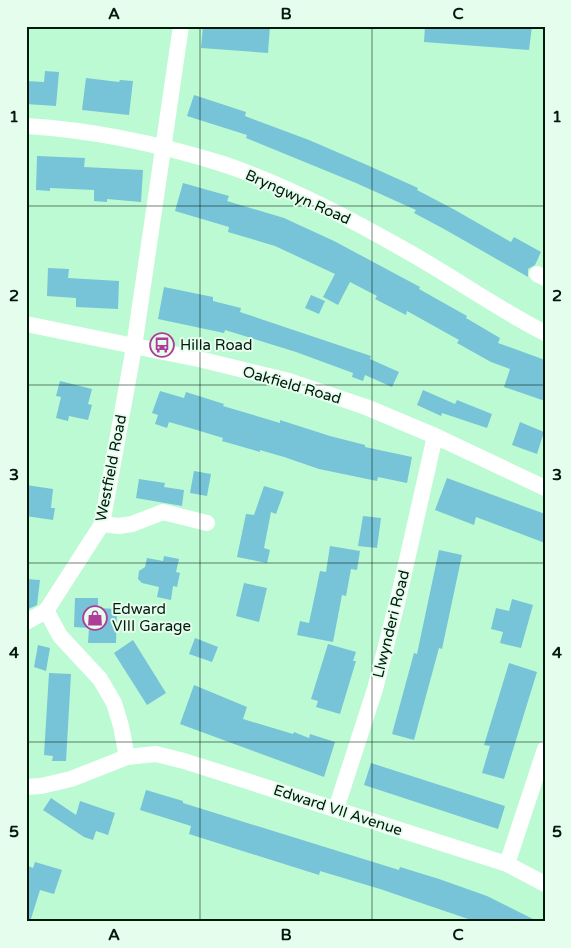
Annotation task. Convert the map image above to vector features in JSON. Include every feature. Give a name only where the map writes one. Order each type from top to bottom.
[{"type":"street","points":[[134,347],[181,26]]},
{"type":"street","name":"Bryngwyn Road","points":[[26,126],[116,136],[224,165],[276,185],[345,217],[407,251],[519,320],[545,333]]},
{"type":"street","name":"Oakfield Road","points":[[26,324],[203,360],[288,381],[366,407],[544,484]]},
{"type":"street","name":"Westfield Road","points":[[26,622],[46,610],[102,524],[134,347]]},
{"type":"street","name":"Llwynderi Road","points":[[336,809],[377,680],[399,595],[435,436]]},
{"type":"street","points":[[102,524],[119,526],[132,524],[163,512],[207,523]]},
{"type":"street","points":[[46,610],[60,636],[100,680],[114,702],[127,757]]},
{"type":"street","points":[[507,864],[545,749]]},
{"type":"street","name":"Edward VII Avenue","points":[[26,787],[41,786],[71,779],[127,757],[156,754],[184,761],[507,864],[545,884]]},
{"type":"building","points":[[203,26],[270,26],[268,53],[201,48]]},
{"type":"building","points":[[425,26],[532,26],[529,50],[424,42]]},
{"type":"building","points":[[45,71],[59,72],[56,106],[26,104],[26,81],[44,82]]},
{"type":"building","points":[[86,78],[119,82],[120,80],[133,81],[129,115],[82,110]]},
{"type":"building","points":[[194,95],[246,112],[245,116],[309,140],[418,188],[417,190],[511,242],[514,237],[541,252],[535,265],[528,269],[528,277],[414,213],[416,210],[246,138],[247,135],[187,116]]},
{"type":"building","points":[[37,156],[85,158],[84,167],[143,170],[141,202],[107,199],[107,202],[94,201],[94,190],[50,188],[50,191],[36,190]]},
{"type":"building","points":[[183,183],[229,196],[227,201],[284,218],[334,241],[420,287],[419,289],[467,316],[466,318],[500,338],[498,343],[545,360],[545,401],[504,387],[510,369],[491,362],[457,343],[459,340],[407,311],[406,315],[375,299],[377,296],[350,282],[338,305],[323,297],[335,274],[275,246],[228,232],[229,227],[175,211]]},
{"type":"building","points":[[48,268],[69,269],[68,278],[119,281],[118,309],[76,307],[76,298],[47,296]]},
{"type":"building","points":[[164,287],[213,297],[213,301],[241,308],[240,312],[371,356],[370,359],[399,372],[392,387],[365,375],[363,381],[352,377],[353,373],[296,352],[225,330],[224,333],[158,319]]},
{"type":"building","points":[[311,295],[325,301],[319,314],[305,308]]},
{"type":"building","points":[[60,381],[92,389],[88,404],[92,405],[88,420],[69,416],[68,421],[56,418],[61,397],[56,396]]},
{"type":"building","points":[[423,390],[455,404],[457,400],[492,414],[487,428],[442,413],[441,416],[417,405]]},
{"type":"building","points":[[160,391],[184,398],[186,392],[224,404],[223,406],[280,423],[280,420],[365,445],[365,447],[412,457],[407,483],[378,477],[377,481],[319,469],[260,450],[260,452],[222,441],[223,438],[169,422],[167,428],[155,424],[158,415],[152,413]]},
{"type":"building","points":[[520,422],[544,432],[537,454],[512,445]]},
{"type":"building","points":[[194,471],[211,474],[207,496],[190,493]]},
{"type":"building","points":[[447,478],[545,514],[545,543],[476,517],[474,525],[435,510]]},
{"type":"building","points":[[139,479],[165,483],[164,487],[184,490],[182,506],[136,498]]},
{"type":"building","points":[[26,485],[53,489],[51,508],[55,508],[53,520],[26,516]]},
{"type":"building","points":[[264,486],[284,492],[276,514],[271,512],[264,548],[270,550],[267,563],[237,557],[246,514],[254,515]]},
{"type":"building","points":[[363,516],[381,518],[377,548],[358,546]]},
{"type":"building","points":[[330,546],[360,551],[357,570],[351,569],[346,596],[342,595],[333,642],[297,635],[300,621],[309,623],[320,571],[326,572]]},
{"type":"building","points":[[439,550],[462,555],[442,649],[439,648],[414,740],[392,734],[414,653],[417,654]]},
{"type":"building","points":[[164,556],[179,559],[176,572],[180,573],[177,587],[173,586],[171,600],[157,597],[159,587],[142,583],[138,579],[139,571],[145,567],[147,558],[163,561]]},
{"type":"building","points":[[26,579],[40,580],[37,605],[26,610]]},
{"type":"building","points":[[244,583],[267,588],[259,622],[236,616]]},
{"type":"building","name":"Edward VIII Garage","points":[[75,598],[98,598],[98,608],[117,609],[116,643],[88,643],[89,628],[74,627]]},
{"type":"building","points":[[512,599],[533,605],[521,648],[500,643],[503,632],[491,629],[496,608],[509,611]]},
{"type":"building","points":[[195,638],[218,647],[212,662],[189,654]]},
{"type":"building","points":[[133,640],[166,693],[147,705],[114,653]]},
{"type":"building","points":[[328,644],[356,652],[353,661],[356,661],[340,714],[316,707],[318,701],[311,699]]},
{"type":"building","points":[[38,645],[50,648],[46,671],[34,667]]},
{"type":"building","points":[[509,663],[537,672],[504,779],[482,773],[490,746],[484,745]]},
{"type":"building","points":[[49,673],[71,674],[66,761],[52,761],[53,756],[44,755]]},
{"type":"building","points":[[194,685],[247,707],[243,719],[293,734],[294,732],[309,738],[310,734],[335,742],[324,777],[180,724]]},
{"type":"building","points":[[371,763],[505,806],[498,829],[364,785]]},
{"type":"building","points":[[146,790],[399,870],[400,867],[439,879],[487,896],[539,922],[477,922],[380,889],[320,871],[319,875],[189,834],[191,826],[140,810]]},
{"type":"building","points":[[51,798],[76,815],[80,801],[115,813],[108,835],[96,831],[93,840],[84,837],[43,810]]},
{"type":"building","points":[[35,862],[62,870],[54,894],[40,890],[30,922],[26,922],[26,865],[33,868]]},
{"type":"place","name":"Hilla Road","points":[[162,345]]},
{"type":"place","name":"Edward VIII Garage","points":[[95,618]]}]
